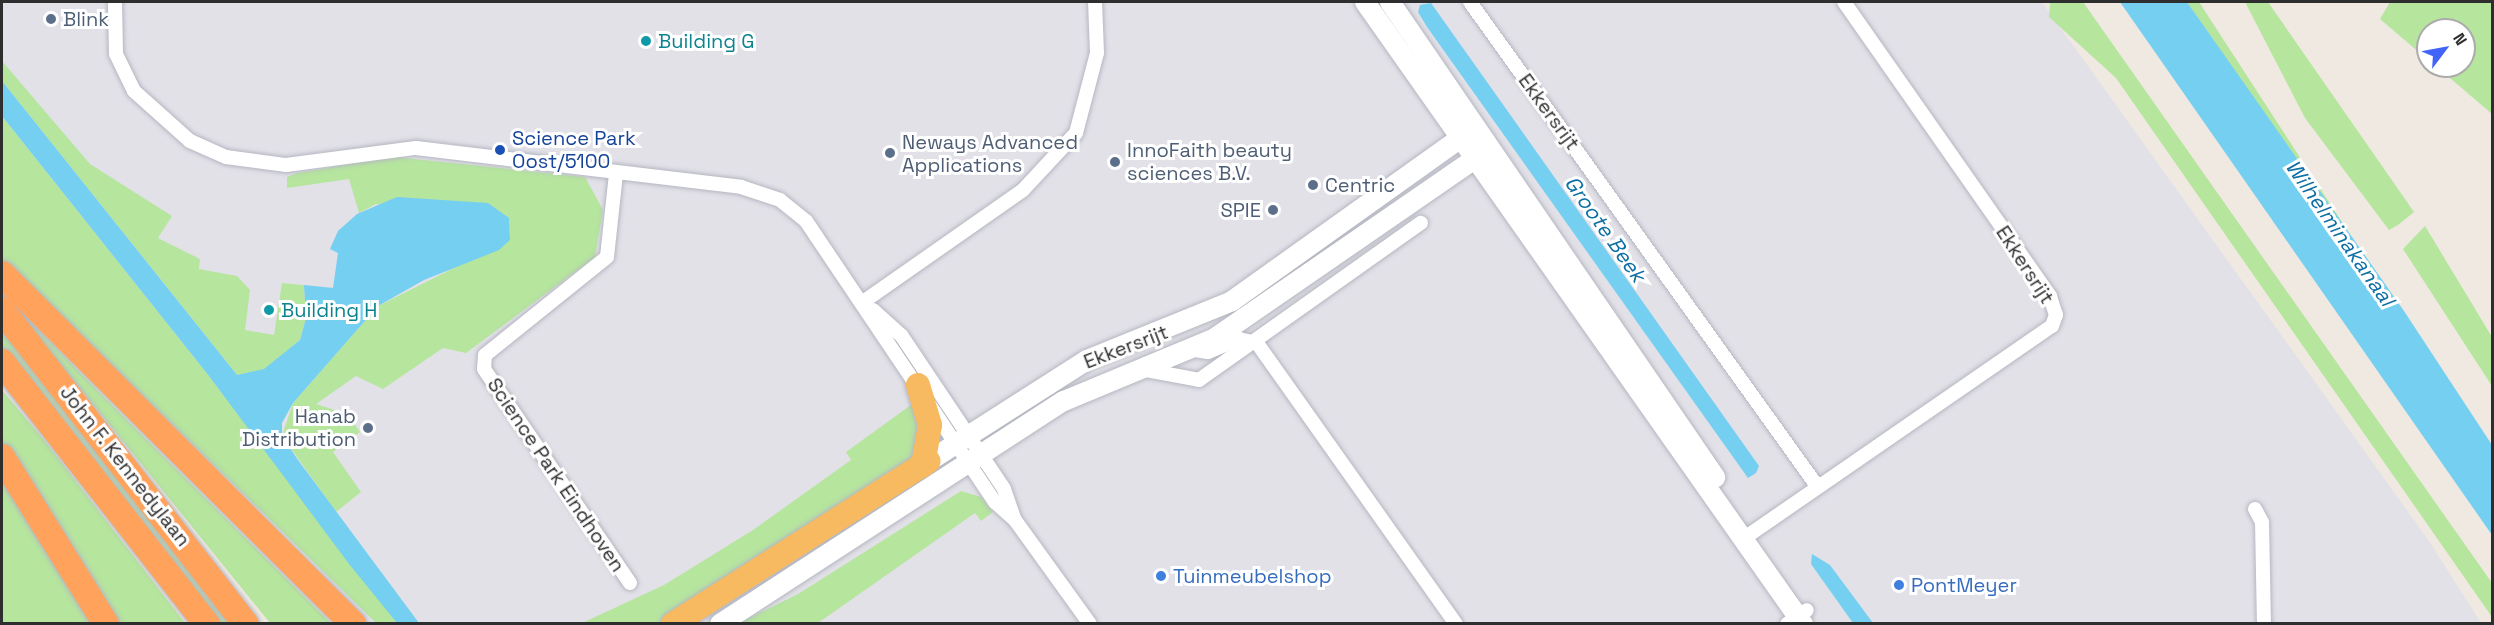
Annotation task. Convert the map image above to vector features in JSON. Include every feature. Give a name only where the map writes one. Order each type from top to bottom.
[{"type":"highway","points":[[2,274],[353,624]]},
{"type":"highway","name":"John F. Kennedylaan","points":[[2,310],[246,624]]},
{"type":"highway","name":"John F. Kennedylaan","points":[[2,362],[207,624]]},
{"type":"highway","points":[[918,385],[930,425],[926,463]]},
{"type":"highway","points":[[2,457],[106,624]]},
{"type":"highway","name":"Ekkersrijt","points":[[673,624],[926,463]]},
{"type":"main road","points":[[1390,2],[1480,148],[1748,536],[1802,619]]},
{"type":"main road","points":[[1372,4],[1462,137],[1480,148]]},
{"type":"main road","name":"Ekkersrijt","points":[[926,463],[962,437],[1088,360],[1233,301],[1462,137]]},
{"type":"main road","name":"Ekkersrijt","points":[[720,624],[1064,401],[1187,349],[1251,315],[1480,148]]},
{"type":"street","points":[[115,2],[116,54],[134,91],[189,141],[226,157],[286,165],[416,148],[616,174],[741,187],[780,200],[806,221],[918,385],[962,437]]},
{"type":"street","points":[[863,302],[1023,190],[1076,133],[1097,53],[1095,2]]},
{"type":"street","name":"Ekkersrijt","points":[[1470,2],[1817,486]]},
{"type":"street","name":"Ekkersrijt","points":[[1748,536],[1817,486],[2052,326],[2056,315],[2050,296],[1844,2]]},
{"type":"street","name":"Science Park Eindhoven","points":[[616,174],[606,257],[485,355],[484,369],[630,583]]},
{"type":"street","name":"Ekkersrijt","points":[[1141,369],[1199,380],[1257,342],[1421,223]]},
{"type":"street","points":[[863,302],[900,335],[976,459],[995,502],[1015,520],[1090,624]]},
{"type":"street","name":"Ekkersrijt","points":[[1187,349],[1208,352],[1239,339],[1257,342]]},
{"type":"street","points":[[1257,342],[1456,624]]},
{"type":"street","points":[[2255,509],[2262,522],[2264,624]]},
{"type":"shaded area","points":[[2,2],[2042,2],[2429,541],[2481,623],[354,623],[238,442],[2,168]]},
{"type":"green space","points":[[2050,2],[2083,2],[2492,583],[2492,617],[2116,78],[2049,17]]},
{"type":"green space","points":[[2187,2],[2199,2],[2403,316],[2255,101]]},
{"type":"green space","points":[[2245,2],[2268,2],[2414,212],[2398,225],[2389,230],[2305,118]]},
{"type":"green space","points":[[2390,2],[2492,2],[2492,114],[2450,78],[2476,78],[2476,18],[2416,18],[2416,50],[2380,19]]},
{"type":"green space","points":[[2,61],[90,164],[172,216],[158,238],[200,259],[199,269],[237,276],[250,290],[245,330],[274,335],[282,283],[304,285],[306,318],[300,340],[264,370],[237,375],[2,81]]},
{"type":"green space","points":[[2,116],[209,376],[397,623],[376,623],[2,259]]},
{"type":"green space","points":[[395,157],[585,177],[603,210],[595,257],[466,353],[443,348],[383,389],[356,376],[316,404],[347,414],[360,432],[333,452],[361,492],[336,512],[282,436],[293,403],[378,306],[510,240],[509,218],[376,204],[359,213],[349,179],[287,188],[287,177],[297,173]]},
{"type":"green space","points":[[2425,226],[2492,337],[2492,386],[2403,249]]},
{"type":"green space","points":[[2,292],[100,393],[331,623],[270,623]]},
{"type":"green space","points":[[2,331],[229,623],[218,623],[2,348]]},
{"type":"green space","points":[[2,390],[45,441],[185,623],[118,623],[2,442]]},
{"type":"green space","points":[[915,402],[920,443],[911,463],[659,623],[580,624],[664,585],[753,530],[851,460],[846,452]]},
{"type":"green space","points":[[2,476],[50,558],[90,623],[2,623]]},
{"type":"green space","points":[[961,491],[981,497],[993,512],[981,521],[975,513],[818,623],[739,623],[798,594]]},
{"type":"water","name":"Wilhelminakanaal","points":[[2120,2],[2187,2],[2404,311],[2492,445],[2492,535]]},
{"type":"water","points":[[1431,3],[1759,466],[1756,473],[1748,478],[1427,27],[1418,12],[1420,5]]},
{"type":"water","points":[[2,81],[237,375],[264,369],[300,340],[306,318],[304,285],[333,288],[338,253],[330,249],[338,231],[357,214],[397,197],[488,203],[509,218],[510,240],[499,250],[424,280],[378,306],[293,403],[282,423],[282,436],[298,460],[419,623],[397,623],[349,564],[209,376],[2,116]]},
{"type":"water","points":[[1812,554],[1830,565],[1873,623],[1853,623],[1811,564]]},
{"type":"place","name":"Blink","points":[[51,19]]},
{"type":"place","name":"Building G","points":[[646,41]]},
{"type":"place","name":"Science Park Oost/5100","points":[[500,150]]},
{"type":"place","name":"Neways Advanced Applications","points":[[890,153]]},
{"type":"place","name":"InnoFaith beauty sciences B.V.","points":[[1115,162]]},
{"type":"place","name":"Centric","points":[[1313,185]]},
{"type":"place","name":"SPIE","points":[[1273,210]]},
{"type":"place","name":"Building H","points":[[269,310]]},
{"type":"place","name":"Hanab Distribution","points":[[368,428]]},
{"type":"place","name":"Tuinmeubelshop","points":[[1161,576]]},
{"type":"place","name":"PontMeyer","points":[[1899,585]]},
{"type":"water label","name":"Groote Beek","points":[[1605,229]]}]
